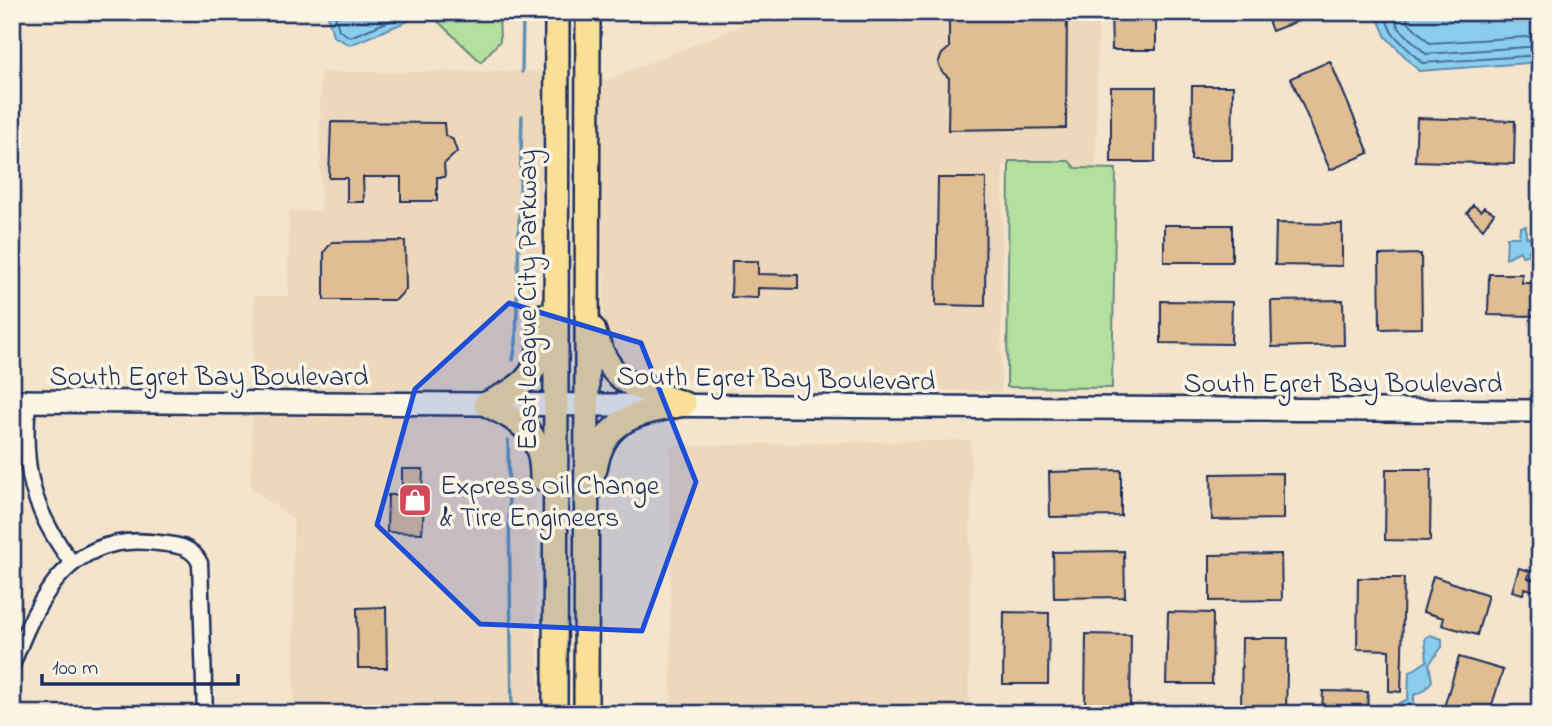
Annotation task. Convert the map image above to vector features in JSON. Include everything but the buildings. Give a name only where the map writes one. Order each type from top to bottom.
[{"type":"main road","name":"East League City Parkway","points":[[555,714],[557,12]]},
{"type":"main road","points":[[586,714],[588,12]]},
{"type":"main road","points":[[486,404],[522,384],[536,367],[543,300],[555,239]]},
{"type":"main road","points":[[587,310],[602,358],[609,369],[633,385],[684,404]]},
{"type":"main road","name":"South Egret Bay Boulevard","points":[[20,402],[587,403],[1540,411]]},
{"type":"main road","points":[[486,404],[524,425],[535,438],[541,455],[544,592],[554,625]]},
{"type":"main road","points":[[585,520],[598,450],[607,433],[635,415],[684,404]]},
{"type":"street","points":[[20,402],[36,505],[50,534],[72,563]]},
{"type":"street","points":[[12,666],[26,629],[49,586],[72,563],[107,544],[155,542],[185,547],[195,552],[200,563],[205,714]]},
{"type":"highlighted area","points":[[509,303],[641,343],[696,482],[642,631],[480,624],[377,525],[415,389]]},
{"type":"shaded area","points":[[775,12],[1098,12],[1096,168],[1074,168],[1068,161],[1009,161],[1003,166],[1001,392],[643,378],[614,358],[604,327],[601,82]]},
{"type":"shaded area","points":[[543,71],[535,468],[536,626],[541,714],[294,714],[293,519],[251,488],[254,296],[288,296],[289,211],[321,211],[320,72]]},
{"type":"shaded area","points":[[971,440],[969,714],[671,714],[670,446]]},
{"type":"green space","points":[[428,12],[499,12],[500,41],[481,62]]},
{"type":"green space","points":[[1009,161],[1069,161],[1075,168],[1116,169],[1112,388],[1007,387]]},
{"type":"water","points":[[327,12],[430,12],[350,45],[333,36]]},
{"type":"water","points":[[1375,12],[1540,12],[1540,62],[1419,71],[1386,37]]},
{"type":"water","points":[[1526,226],[1526,237],[1539,239],[1540,256],[1528,251],[1528,255],[1522,256],[1520,251],[1506,258],[1507,237],[1519,237],[1520,227]]},
{"type":"water","points":[[1430,635],[1442,639],[1442,647],[1429,664],[1432,681],[1424,691],[1414,695],[1414,714],[1396,714],[1398,704],[1408,699],[1409,673],[1427,661],[1425,638]]},
{"type":"waterway","points":[[522,72],[523,12]]},
{"type":"waterway","points":[[513,360],[516,343],[522,116]]},
{"type":"waterway","points":[[508,440],[512,714]]},
{"type":"place","name":"Express Oil Change & Tire Engineers","points":[[415,500]]}]
